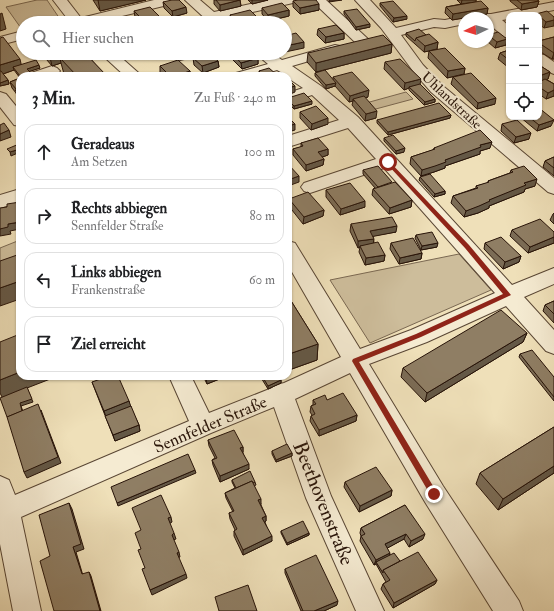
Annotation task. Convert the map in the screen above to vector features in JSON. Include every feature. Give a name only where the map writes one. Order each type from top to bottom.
[{"type":"street","points":[[60,0],[72,16]]},
{"type":"street","points":[[106,16],[171,0]]},
{"type":"street","points":[[192,0],[206,16]]},
{"type":"street","points":[[226,16],[288,0]]},
{"type":"street","points":[[318,0],[381,37]]},
{"type":"street","name":"Uhlandstraße","points":[[362,0],[381,37],[418,68],[447,99],[554,188]]},
{"type":"street","points":[[494,16],[505,10],[554,6]]},
{"type":"street","points":[[254,72],[434,23],[445,24],[458,21]]},
{"type":"street","points":[[494,21],[506,31]]},
{"type":"street","points":[[0,41],[16,37]]},
{"type":"street","points":[[115,60],[129,72]]},
{"type":"street","points":[[273,60],[291,72]]},
{"type":"street","points":[[542,60],[554,69]]},
{"type":"street","points":[[292,73],[315,89],[352,122],[467,247],[508,295],[554,345]]},
{"type":"street","points":[[292,97],[315,89]]},
{"type":"street","points":[[2,90],[16,114]]},
{"type":"street","points":[[292,141],[352,122]]},
{"type":"street","points":[[310,188],[388,162]]},
{"type":"street","points":[[0,202],[16,196]]},
{"type":"street","points":[[292,255],[455,528],[509,611]]},
{"type":"street","name":"Sennfelder Straße","points":[[2,504],[203,426],[355,361],[419,336],[554,275]]},
{"type":"street","points":[[182,380],[203,426]]},
{"type":"street","name":"Beethovenstraße","points":[[281,393],[319,498],[370,611]]},
{"type":"street","points":[[2,504],[27,611]]},
{"type":"shaded area","points":[[37,0],[47,0],[58,16],[16,16],[16,21],[6,7]]},
{"type":"shaded area","points":[[406,92],[413,99],[372,110],[366,103]]},
{"type":"shaded area","points":[[16,242],[16,269],[0,275],[0,248]]},
{"type":"shaded area","points":[[459,254],[491,290],[370,343],[330,280]]},
{"type":"building","points":[[179,0],[186,7],[172,11],[163,2]]},
{"type":"building","points":[[216,0],[240,0],[220,5]]},
{"type":"building","points":[[316,0],[319,4],[300,8],[293,1]]},
{"type":"building","points":[[517,0],[537,0],[539,1],[522,4]]},
{"type":"building","points":[[393,1],[407,16],[394,18],[380,3]]},
{"type":"building","points":[[481,1],[488,8],[453,14],[446,7]]},
{"type":"building","points":[[282,3],[289,10],[268,15],[262,8]]},
{"type":"building","points":[[150,7],[159,16],[139,16],[134,11]]},
{"type":"building","points":[[357,9],[370,24],[356,27],[344,11]]},
{"type":"building","points":[[250,10],[256,16],[231,16],[230,15]]},
{"type":"building","points":[[547,11],[554,17],[554,20],[546,22],[542,19],[542,12]]},
{"type":"building","points":[[336,25],[344,33],[326,37],[318,29]]},
{"type":"building","points":[[419,29],[426,35],[416,38],[415,41],[406,33]]},
{"type":"building","points":[[498,32],[506,39],[497,42],[494,40],[494,33]]},
{"type":"building","points":[[296,33],[304,42],[292,45],[292,34]]},
{"type":"building","points":[[429,34],[438,42],[425,46],[416,38]]},
{"type":"building","points":[[383,35],[392,44],[316,63],[308,53]]},
{"type":"building","points":[[3,37],[16,54],[17,60],[0,65],[0,38]]},
{"type":"building","points":[[554,37],[554,53],[542,45],[542,40]]},
{"type":"building","points":[[445,48],[465,68],[448,71],[429,51]]},
{"type":"building","points":[[506,51],[506,58],[500,53]]},
{"type":"building","points":[[400,59],[421,79],[405,83],[385,62]]},
{"type":"building","points":[[36,60],[39,65],[27,69],[30,72],[17,72],[13,67]]},
{"type":"building","points":[[62,60],[92,60],[103,72],[73,72]]},
{"type":"building","points":[[178,60],[190,71],[166,72],[160,66]]},
{"type":"building","points":[[195,60],[218,61],[202,66]]},
{"type":"building","points":[[238,60],[251,60],[241,63]]},
{"type":"building","points":[[542,67],[550,72],[542,75]]},
{"type":"building","points":[[269,68],[274,72],[260,72],[259,71]]},
{"type":"building","points":[[325,70],[336,83],[326,85],[315,73]]},
{"type":"building","points":[[1,71],[8,80],[0,83]]},
{"type":"building","points":[[352,72],[369,90],[350,96],[333,77]]},
{"type":"building","points":[[471,73],[496,98],[478,103],[453,77]]},
{"type":"building","points":[[545,79],[554,84],[554,90],[548,93],[542,89],[542,80]]},
{"type":"building","points":[[16,80],[16,89],[10,82]]},
{"type":"building","points":[[420,84],[435,99],[425,102],[409,87]]},
{"type":"building","points":[[304,93],[312,101],[294,106],[292,104],[292,97]]},
{"type":"building","points":[[364,96],[377,111],[366,114],[353,99]]},
{"type":"building","points":[[439,103],[451,115],[388,132],[377,120]]},
{"type":"building","points":[[316,106],[328,118],[312,124],[300,112]]},
{"type":"building","points":[[542,110],[554,120],[539,125],[533,120],[542,120]]},
{"type":"building","points":[[517,120],[531,133],[516,137],[502,124]]},
{"type":"building","points":[[4,123],[9,130],[0,134],[0,125]]},
{"type":"building","points":[[480,130],[492,142],[480,145],[481,147],[445,160],[446,162],[422,170],[411,157],[435,149],[434,148]]},
{"type":"building","points":[[393,135],[405,148],[396,151],[384,138]]},
{"type":"building","points":[[318,138],[328,149],[318,152],[324,159],[306,165],[293,149],[303,146],[301,143]]},
{"type":"building","points":[[16,145],[16,150],[10,152],[7,149]]},
{"type":"building","points":[[554,157],[554,168],[545,161]]},
{"type":"building","points":[[378,166],[392,182],[378,187],[363,170]]},
{"type":"building","points":[[524,166],[537,179],[524,183],[526,185],[489,200],[490,201],[479,206],[466,211],[453,196],[478,188],[476,186],[513,172],[511,170]]},
{"type":"building","points":[[292,168],[299,176],[292,179]]},
{"type":"building","points":[[430,174],[445,191],[435,194],[420,177]]},
{"type":"building","points":[[395,182],[412,200],[390,208],[373,189]]},
{"type":"building","points":[[350,183],[365,201],[341,209],[326,190]]},
{"type":"building","points":[[308,192],[324,210],[304,217],[292,203],[292,198]]},
{"type":"building","points":[[16,203],[16,223],[8,224],[8,227],[0,229],[0,208],[7,207],[7,204]]},
{"type":"building","points":[[392,217],[397,226],[370,231],[374,239],[358,241],[351,224]]},
{"type":"building","points":[[540,219],[554,232],[554,237],[530,247],[512,230]]},
{"type":"building","points":[[432,232],[438,243],[422,246],[416,235]]},
{"type":"building","points":[[501,237],[521,256],[505,262],[485,243]]},
{"type":"building","points":[[413,238],[422,253],[400,258],[391,243]]},
{"type":"building","points":[[378,242],[385,255],[366,258],[360,246]]},
{"type":"building","points":[[16,255],[16,282],[0,288],[0,261]]},
{"type":"building","points":[[554,301],[554,314],[545,305]]},
{"type":"building","points":[[292,302],[318,344],[292,353]]},
{"type":"building","points":[[501,310],[527,333],[427,393],[403,368]]},
{"type":"building","points":[[16,336],[16,374],[0,380],[0,342]]},
{"type":"building","points":[[532,350],[554,377],[554,397],[520,354]]},
{"type":"building","points":[[98,380],[120,380],[129,401],[104,411],[92,382]]},
{"type":"building","points":[[264,380],[281,380],[268,386]]},
{"type":"building","points":[[27,387],[32,399],[20,403],[22,411],[7,417],[0,398]]},
{"type":"building","points":[[343,393],[357,415],[319,430],[311,416],[315,414],[311,406],[316,404],[313,400],[325,395],[327,400]]},
{"type":"building","points":[[38,404],[58,457],[24,472],[7,417]]},
{"type":"building","points":[[131,406],[139,425],[113,435],[105,416]]},
{"type":"building","points":[[554,427],[554,466],[503,499],[480,473]]},
{"type":"building","points":[[234,430],[243,447],[240,448],[249,464],[220,476],[212,460],[217,458],[208,440]]},
{"type":"building","points":[[287,444],[292,453],[276,460],[272,451]]},
{"type":"building","points":[[188,454],[195,470],[117,503],[111,487]]},
{"type":"building","points":[[376,467],[392,490],[360,506],[345,482]]},
{"type":"building","points":[[250,471],[255,482],[253,483],[252,481],[236,488],[232,480]]},
{"type":"building","points":[[252,481],[261,499],[258,500],[266,516],[262,518],[272,536],[243,550],[234,531],[237,529],[229,513],[234,511],[225,493]]},
{"type":"building","points":[[161,495],[171,517],[168,518],[174,533],[172,535],[179,552],[177,553],[186,574],[150,590],[142,569],[145,568],[138,550],[141,549],[135,533],[141,530],[132,508]]},
{"type":"building","points":[[69,503],[81,544],[73,547],[82,574],[89,572],[100,611],[54,611],[40,561],[50,556],[39,515]]},
{"type":"building","points":[[405,505],[425,534],[411,541],[406,534],[385,544],[390,553],[376,560],[361,536],[365,534],[361,528]]},
{"type":"building","points":[[303,521],[309,533],[287,543],[281,531]]},
{"type":"building","points":[[418,552],[437,580],[394,603],[383,584],[390,580],[383,570]]},
{"type":"building","points":[[394,553],[400,561],[383,570],[383,573],[376,562]]},
{"type":"building","points":[[316,555],[338,601],[314,611],[303,611],[285,569]]},
{"type":"building","points":[[248,585],[257,611],[219,611],[215,597]]},
{"type":"route","points":[[388,162],[467,247],[508,295],[419,336],[355,361],[434,494]]}]
